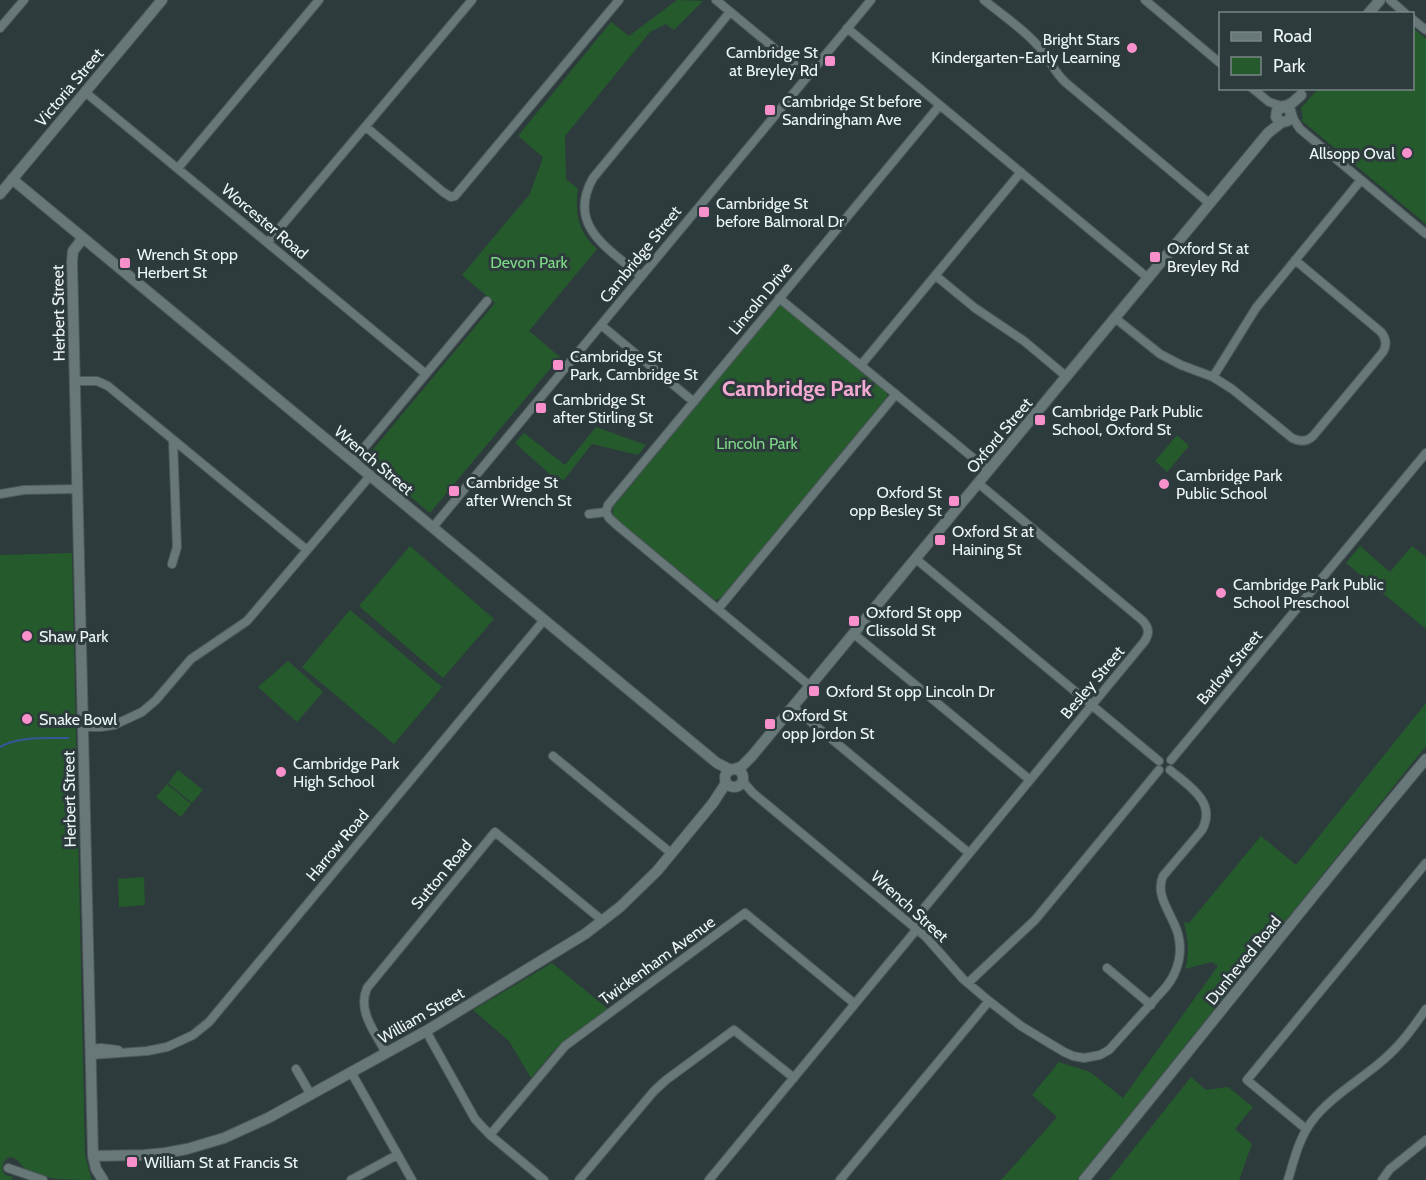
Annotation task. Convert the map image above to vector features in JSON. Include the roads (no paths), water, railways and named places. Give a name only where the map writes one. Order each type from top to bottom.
[{"type":"street","points":[[0,28],[24,0]]},
{"type":"street","name":"Victoria Street","points":[[0,194],[162,0]]},
{"type":"street","points":[[178,168],[319,0]]},
{"type":"street","points":[[268,242],[472,0]]},
{"type":"street","points":[[366,127],[443,192],[455,196],[619,0]]},
{"type":"street","points":[[716,0],[807,76]]},
{"type":"street","name":"Cambridge Street","points":[[433,527],[871,0]]},
{"type":"street","points":[[984,0],[1035,43],[1057,75],[1209,203]]},
{"type":"street","points":[[1145,0],[1219,61]]},
{"type":"street","points":[[1370,12],[1380,0]]},
{"type":"street","points":[[1390,0],[1404,12]]},
{"type":"street","points":[[641,276],[602,243],[590,229],[584,210],[587,190],[593,178],[730,12]]},
{"type":"street","points":[[1414,20],[1426,30]]},
{"type":"street","points":[[848,28],[1148,278]]},
{"type":"street","points":[[1254,90],[1283,114],[1294,120],[1300,129],[1426,234]]},
{"type":"street","name":"Worcester Road","points":[[84,92],[426,374]]},
{"type":"street","name":"Oxford Street","points":[[734,778],[1292,103],[1304,92]]},
{"type":"street","name":"Lincoln Drive","points":[[606,512],[608,505],[940,105]]},
{"type":"street","points":[[861,365],[1021,172]]},
{"type":"street","name":"Wrench Street","points":[[12,179],[734,778],[745,784],[914,927],[935,946],[968,983],[1031,1033],[1079,1058],[1094,1056],[1109,1050],[1150,1005]]},
{"type":"street","points":[[1213,377],[1253,312],[1361,180]]},
{"type":"street","name":"Herbert Street","points":[[83,238],[73,251],[72,257],[93,1156],[96,1168],[103,1180]]},
{"type":"street","points":[[1115,318],[1153,350],[1180,365],[1213,377],[1244,397],[1292,438],[1306,441],[1313,436],[1383,352],[1386,342],[1381,332],[1295,260]]},
{"type":"street","points":[[936,276],[975,308],[1024,341],[1067,377]]},
{"type":"street","points":[[779,298],[989,471]]},
{"type":"street","points":[[352,461],[487,301]]},
{"type":"street","points":[[601,325],[694,402]]},
{"type":"street","points":[[75,381],[97,381],[105,384],[307,550]]},
{"type":"street","points":[[718,609],[896,394]]},
{"type":"street","points":[[172,564],[177,547],[173,441]]},
{"type":"street","name":"Barlow Street","points":[[1170,765],[1426,453]]},
{"type":"street","points":[[83,727],[114,725],[145,710],[191,659],[247,621],[370,476]]},
{"type":"street","name":"Besley Street","points":[[710,1180],[855,1004],[969,853],[1148,635],[1148,627],[1142,620],[978,483]]},
{"type":"street","points":[[0,494],[24,490],[77,489]]},
{"type":"street","points":[[589,514],[606,512],[614,523],[810,686]]},
{"type":"street","points":[[916,559],[1092,705],[1165,772],[1170,765]]},
{"type":"street","name":"Harrow Road","points":[[91,1052],[101,1048],[130,1051],[154,1050],[174,1045],[193,1035],[209,1022],[544,620]]},
{"type":"street","points":[[854,634],[1030,780]]},
{"type":"street","points":[[793,707],[969,853]]},
{"type":"street","points":[[553,756],[672,853]]},
{"type":"street","points":[[968,983],[1035,920],[1165,758],[1201,797],[1207,815],[1202,830],[1163,876],[1161,882],[1161,893],[1178,934],[1179,959],[1171,981],[1150,1005],[1107,968]]},
{"type":"street","name":"Dunheved Road","points":[[1084,1180],[1426,759]]},
{"type":"street","name":"William Street","points":[[93,1156],[165,1153],[208,1143],[258,1124],[426,1031],[603,921],[644,885],[734,778]]},
{"type":"street","name":"Sutton Road","points":[[386,1053],[364,1011],[364,997],[367,988],[495,832],[603,921]]},
{"type":"street","points":[[1306,1129],[1247,1080],[1426,863]]},
{"type":"street","name":"Twickenham Avenue","points":[[490,1135],[566,1046],[745,913],[855,1004]]},
{"type":"street","points":[[840,1180],[989,1001]]},
{"type":"street","points":[[1288,1180],[1301,1140],[1312,1120],[1393,1052],[1426,1009]]},
{"type":"street","points":[[579,1180],[654,1091],[734,1030],[794,1078]]},
{"type":"street","points":[[426,1031],[475,1119],[490,1135],[544,1180]]},
{"type":"street","points":[[296,1070],[311,1095]]},
{"type":"street","points":[[351,1072],[412,1180]]},
{"type":"street","points":[[1382,1180],[1395,1165],[1426,1140]]},
{"type":"street","points":[[351,1180],[397,1155]]},
{"type":"street","points":[[9,1168],[43,1180]]},
{"type":"waterway","points":[[0,747],[25,739],[68,738]]},
{"type":"place","name":"Bright Stars Kindergarten-Early Learning","points":[[1132,48]]},
{"type":"place","name":"Cambridge St at Breyley Rd","points":[[830,61]]},
{"type":"place","name":"Cambridge St before Sandringham Ave","points":[[770,110]]},
{"type":"place","name":"Allsopp Oval","points":[[1407,153]]},
{"type":"place","name":"Cambridge St before Balmoral Dr","points":[[704,212]]},
{"type":"place","name":"Oxford St at Breyley Rd","points":[[1155,257]]},
{"type":"place","name":"Wrench St opp Herbert St","points":[[125,263]]},
{"type":"place","name":"Cambridge St Park, Cambridge St","points":[[558,365]]},
{"type":"place","name":"Cambridge St after Stirling St","points":[[541,408]]},
{"type":"place","name":"Cambridge Park Public School, Oxford St","points":[[1040,420]]},
{"type":"place","name":"Cambridge Park Public School","points":[[1164,484]]},
{"type":"place","name":"Cambridge St after Wrench St","points":[[454,491]]},
{"type":"place","name":"Oxford St opp Besley St","points":[[954,501]]},
{"type":"place","name":"Oxford St at Haining St","points":[[940,540]]},
{"type":"place","name":"Cambridge Park Public School Preschool","points":[[1221,593]]},
{"type":"place","name":"Oxford St opp Clissold St","points":[[854,621]]},
{"type":"place","name":"Shaw Park","points":[[27,636]]},
{"type":"place","name":"Oxford St opp Lincoln Dr","points":[[814,691]]},
{"type":"place","name":"Snake Bowl","points":[[27,719]]},
{"type":"place","name":"Oxford St opp Jordon St","points":[[770,724]]},
{"type":"place","name":"Cambridge Park High School","points":[[281,772]]},
{"type":"place","name":"William St at Francis St","points":[[132,1162]]},
{"type":"district","name":"Cambridge Park","points":[[797,388]]},
{"type":"park label","name":"Devon Park","points":[[529,262]]},
{"type":"park label","name":"Lincoln Park","points":[[757,443]]}]
